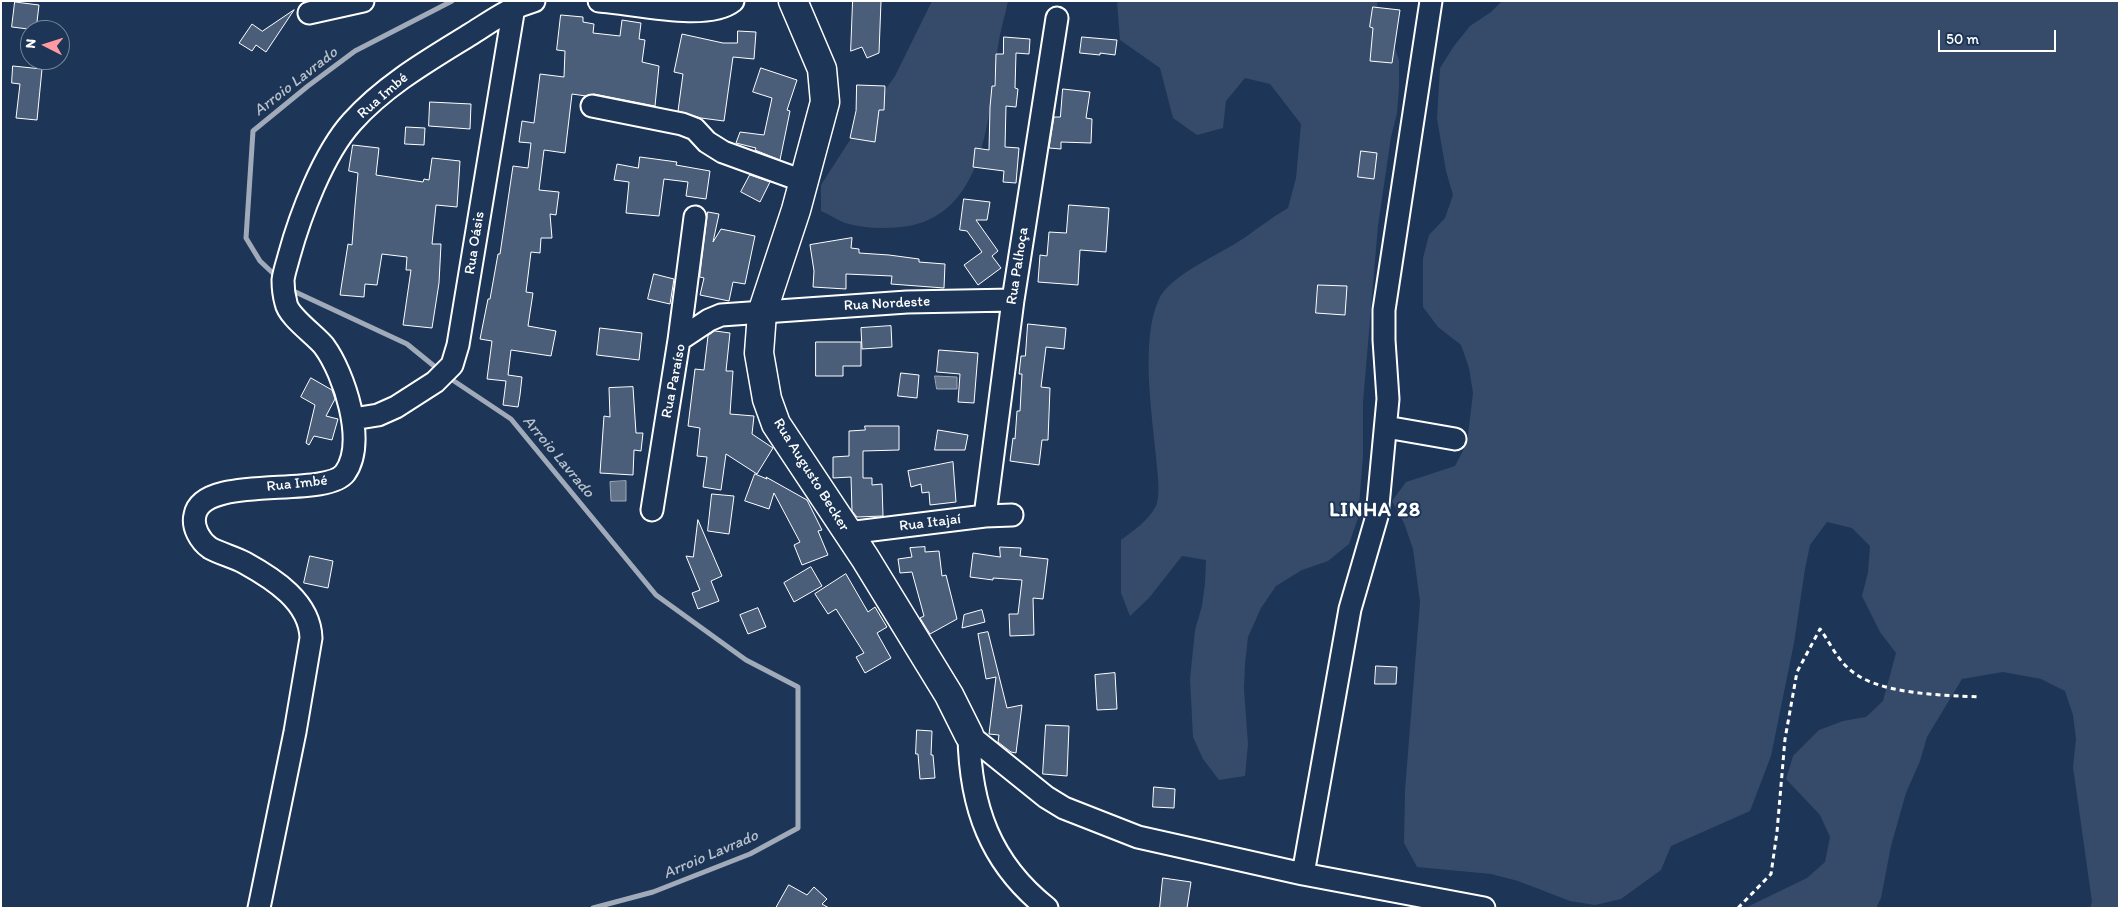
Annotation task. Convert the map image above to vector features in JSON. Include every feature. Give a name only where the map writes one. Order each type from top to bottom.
[{"type":"main road","name":"Rua Augusto Becker","points":[[793,1],[822,69],[825,102],[796,210],[762,313],[759,353],[768,399],[776,424],[848,533],[949,694],[969,735]]},
{"type":"street","points":[[309,13],[363,1]]},
{"type":"street","name":"Rua Imbé","points":[[259,908],[295,732],[312,638],[311,626],[299,604],[284,590],[245,563],[208,547],[196,533],[194,515],[200,502],[213,497],[252,488],[295,486],[335,480],[345,473],[352,454],[353,419],[341,376],[323,345],[286,307],[283,278],[306,206],[326,161],[350,124],[408,73],[514,7],[534,1]]},
{"type":"street","points":[[599,1],[687,11],[714,10],[733,1]]},
{"type":"street","points":[[1303,874],[1350,609],[1377,516],[1388,399],[1384,310],[1431,1]]},
{"type":"street","name":"Rua Oásis","points":[[353,419],[378,415],[396,407],[435,382],[452,365],[458,345],[514,7]]},
{"type":"street","name":"Rua Palhoça","points":[[985,516],[1012,300],[1057,18]]},
{"type":"street","points":[[592,106],[682,124],[695,129],[722,152],[803,182]]},
{"type":"street","points":[[679,340],[695,217]]},
{"type":"street","name":"Rua Nordeste","points":[[762,313],[907,302],[1012,300]]},
{"type":"street","name":"Rua Paraíso","points":[[652,510],[679,340],[721,314],[762,313]]},
{"type":"street","points":[[1386,427],[1455,440]]},
{"type":"street","name":"Rua Itajaí","points":[[848,533],[985,516],[1012,515]]},
{"type":"street","points":[[969,735],[1046,797],[1064,808],[1138,837],[1303,874],[1484,908]]},
{"type":"street","name":"Rua Augusto Becker","points":[[969,735],[971,778],[988,834],[998,855],[1027,892],[1047,908]]},
{"type":"path","points":[[1738,908],[1771,874],[1777,832],[1785,739],[1797,672],[1820,629],[1847,668],[1876,685],[1928,694],[1980,697]]},
{"type":"shaded area","points":[[932,1],[1008,1],[999,40],[987,127],[980,154],[970,179],[955,200],[935,217],[909,226],[893,228],[877,228],[845,223],[821,211],[821,185],[895,76]]},
{"type":"shaded area","points":[[1117,1],[1377,1],[1378,12],[1390,34],[1399,60],[1397,113],[1391,137],[1378,226],[1363,402],[1363,456],[1358,518],[1349,544],[1328,561],[1302,570],[1276,586],[1261,608],[1248,637],[1245,664],[1244,689],[1248,744],[1245,776],[1219,780],[1203,759],[1193,737],[1190,679],[1195,630],[1202,606],[1206,560],[1182,556],[1149,598],[1130,616],[1121,593],[1121,540],[1145,521],[1156,506],[1158,495],[1150,398],[1149,355],[1153,316],[1159,299],[1174,281],[1185,273],[1244,238],[1288,208],[1296,178],[1301,124],[1270,84],[1245,78],[1226,101],[1223,128],[1197,135],[1173,118],[1160,68],[1120,40]]},
{"type":"shaded area","points":[[1502,1],[2119,1],[2119,908],[2090,908],[2092,902],[2073,767],[2076,739],[2073,715],[2065,691],[2041,679],[2003,672],[1962,679],[1927,737],[1920,761],[1906,793],[1891,846],[1881,898],[1876,908],[1745,908],[1807,878],[1825,862],[1830,837],[1820,815],[1786,779],[1793,756],[1819,730],[1843,721],[1866,717],[1883,701],[1896,653],[1880,632],[1862,596],[1868,572],[1870,546],[1852,528],[1827,522],[1810,545],[1794,643],[1771,756],[1750,811],[1671,846],[1661,870],[1621,899],[1595,905],[1570,901],[1518,881],[1491,874],[1417,867],[1404,843],[1405,790],[1420,602],[1413,549],[1404,523],[1392,501],[1406,482],[1455,466],[1467,443],[1473,393],[1469,368],[1461,345],[1438,327],[1423,307],[1423,258],[1429,235],[1445,218],[1453,195],[1446,171],[1437,119],[1440,68],[1470,26],[1491,12]]},
{"type":"shaded area","points":[[935,376],[957,377],[957,389],[937,389]]},
{"type":"shaded area","points":[[626,481],[626,501],[611,501],[610,482]]},
{"type":"building","points":[[853,1],[881,1],[879,53],[867,58],[862,47],[851,51]]},
{"type":"building","points":[[15,2],[39,5],[37,20],[20,20],[20,28],[12,27]]},
{"type":"building","points":[[1373,7],[1400,10],[1392,63],[1370,61],[1373,28],[1370,27]]},
{"type":"building","points":[[294,10],[266,52],[256,45],[252,51],[239,43],[252,24],[262,31]]},
{"type":"building","points":[[561,15],[583,17],[583,22],[594,24],[593,33],[620,36],[622,20],[641,23],[639,39],[645,40],[642,62],[659,66],[655,106],[594,94],[586,96],[572,94],[565,153],[544,150],[539,190],[559,192],[556,215],[550,214],[552,238],[541,238],[540,253],[531,252],[526,292],[533,293],[528,326],[556,331],[551,356],[511,350],[508,375],[522,377],[518,407],[503,405],[506,381],[487,379],[492,341],[480,339],[498,254],[500,254],[513,166],[528,168],[531,143],[519,142],[522,121],[534,123],[540,74],[564,77],[565,51],[557,50]]},
{"type":"building","points":[[738,31],[756,32],[754,59],[733,57],[724,121],[701,118],[678,111],[683,74],[674,72],[682,34],[723,43],[737,43]]},
{"type":"building","points":[[1004,37],[1030,39],[1029,54],[1016,53],[1015,88],[1018,89],[1016,107],[1006,106],[1005,147],[1019,148],[1016,183],[1003,182],[1004,171],[973,167],[975,148],[989,150],[990,107],[992,86],[995,86],[996,54],[1003,54]]},
{"type":"building","points":[[1082,37],[1117,40],[1115,55],[1080,53]]},
{"type":"building","points":[[13,66],[20,67],[20,70],[42,70],[37,120],[16,118],[20,84],[12,83]]},
{"type":"building","points":[[761,68],[797,80],[787,110],[790,111],[780,160],[755,150],[756,148],[736,143],[740,132],[764,135],[772,98],[753,92]]},
{"type":"building","points":[[857,85],[885,86],[884,110],[879,110],[875,142],[850,138],[856,111]]},
{"type":"building","points":[[1063,89],[1090,92],[1086,118],[1092,119],[1091,143],[1061,142],[1061,149],[1049,148],[1054,117],[1060,117]]},
{"type":"building","points":[[430,102],[471,104],[470,129],[429,126]]},
{"type":"building","points":[[406,127],[425,128],[424,145],[405,144]]},
{"type":"building","points":[[353,145],[379,148],[376,175],[423,182],[424,179],[429,180],[432,158],[460,161],[457,207],[436,205],[432,244],[441,244],[439,283],[432,328],[403,325],[411,270],[406,270],[407,257],[382,254],[377,285],[365,284],[364,297],[340,295],[348,244],[352,245],[358,173],[349,171]]},
{"type":"building","points":[[1361,151],[1377,153],[1374,179],[1358,177]]},
{"type":"building","points":[[640,157],[677,162],[676,165],[710,171],[706,199],[686,196],[688,182],[664,179],[659,216],[626,213],[629,182],[614,180],[617,164],[638,168]]},
{"type":"building","points":[[750,175],[770,182],[760,202],[741,192]]},
{"type":"building","points":[[964,199],[990,202],[987,220],[976,220],[998,251],[992,256],[1001,268],[978,285],[964,265],[982,252],[967,231],[960,230]]},
{"type":"building","points":[[1069,205],[1109,208],[1106,252],[1080,250],[1078,285],[1038,282],[1040,255],[1047,256],[1049,232],[1066,233]]},
{"type":"building","points":[[708,212],[719,214],[713,242],[721,229],[755,236],[745,284],[733,282],[729,301],[700,295],[704,278],[700,277]]},
{"type":"building","points":[[852,238],[851,248],[859,249],[859,253],[889,255],[919,259],[919,262],[945,264],[944,288],[891,284],[892,276],[846,274],[846,289],[813,287],[814,271],[810,245]]},
{"type":"building","points":[[654,274],[674,279],[670,304],[648,299]]},
{"type":"building","points":[[1318,285],[1347,286],[1345,315],[1316,313]]},
{"type":"building","points":[[1028,324],[1066,328],[1064,349],[1046,347],[1041,387],[1050,388],[1048,440],[1042,440],[1039,465],[1010,461],[1013,438],[1015,439],[1017,411],[1020,411],[1022,374],[1019,374],[1021,356],[1025,356]]},
{"type":"building","points":[[891,326],[892,347],[862,349],[861,328]]},
{"type":"building","points":[[600,328],[642,333],[639,360],[597,355]]},
{"type":"building","points":[[715,331],[730,333],[726,371],[733,371],[730,414],[754,416],[752,434],[773,448],[757,474],[726,454],[721,490],[703,487],[707,457],[697,456],[700,428],[688,426],[695,369],[704,370],[708,336]]},
{"type":"building","points":[[816,342],[861,342],[861,366],[843,366],[843,376],[816,376]]},
{"type":"building","points":[[939,350],[978,353],[974,403],[958,402],[960,374],[937,372]]},
{"type":"building","points":[[901,373],[919,375],[917,398],[898,396]]},
{"type":"building","points":[[311,378],[332,390],[335,399],[326,416],[338,419],[332,440],[314,436],[309,445],[306,443],[315,405],[301,397]]},
{"type":"building","points":[[633,387],[636,433],[643,433],[641,451],[634,450],[633,475],[600,473],[604,416],[610,417],[609,388]]},
{"type":"building","points":[[865,426],[899,426],[899,450],[863,451],[863,478],[872,478],[872,485],[882,484],[883,516],[857,517],[852,511],[851,477],[833,478],[833,457],[849,456],[849,431],[865,430]]},
{"type":"building","points":[[938,430],[968,435],[965,450],[935,450]]},
{"type":"building","points":[[953,462],[956,502],[930,505],[929,492],[922,493],[921,484],[911,487],[908,471]]},
{"type":"building","points":[[755,474],[767,479],[766,477],[807,500],[822,530],[818,531],[828,555],[802,565],[794,545],[800,542],[774,493],[769,509],[745,501]]},
{"type":"building","points":[[712,494],[734,496],[729,534],[708,531]]},
{"type":"building","points":[[698,520],[722,576],[711,581],[719,601],[698,609],[692,593],[700,590],[686,556],[693,557]]},
{"type":"building","points":[[925,547],[925,552],[939,551],[942,576],[946,575],[957,619],[930,634],[920,618],[924,616],[912,572],[900,573],[898,559],[912,557],[910,548]]},
{"type":"building","points":[[1000,547],[1021,548],[1020,556],[1048,559],[1043,599],[1033,598],[1034,635],[1010,636],[1009,614],[1018,614],[1022,580],[993,578],[993,580],[970,577],[973,553],[1000,557]]},
{"type":"building","points":[[310,556],[333,561],[328,588],[304,583]]},
{"type":"building","points":[[811,567],[822,586],[794,602],[784,583]]},
{"type":"building","points":[[846,574],[868,612],[875,607],[887,627],[877,633],[891,658],[865,673],[856,657],[864,653],[836,609],[828,614],[815,594]]},
{"type":"building","points":[[758,608],[766,627],[748,634],[740,615]]},
{"type":"building","points":[[982,610],[985,622],[962,628],[964,615]]},
{"type":"building","points":[[988,632],[1007,708],[1022,705],[1016,753],[1011,752],[998,742],[999,735],[989,734],[996,677],[986,679],[978,634]]},
{"type":"building","points":[[1376,666],[1397,667],[1396,684],[1375,684]]},
{"type":"building","points":[[1115,673],[1117,709],[1097,710],[1095,675]]},
{"type":"building","points":[[1046,725],[1069,726],[1067,776],[1043,774]]},
{"type":"building","points":[[917,730],[932,731],[931,755],[933,755],[935,778],[920,779],[918,754],[916,754]]},
{"type":"building","points":[[1154,787],[1175,789],[1174,808],[1153,807]]},
{"type":"building","points":[[1163,878],[1191,882],[1187,908],[1160,908]]},
{"type":"building","points":[[789,885],[807,895],[814,887],[827,899],[822,904],[829,908],[776,908]]},
{"type":"waterway","name":"Arroio Lavrado","points":[[278,278],[260,261],[246,238],[253,131],[355,51],[452,1]]},
{"type":"waterway","name":"Arroio Lavrado","points":[[289,289],[407,344],[439,370]]},
{"type":"waterway","name":"Arroio Lavrado","points":[[448,377],[511,419],[656,595],[746,660],[798,687],[798,828],[750,854],[653,892],[593,908]]},
{"type":"district","name":"LINHA 28","points":[[1375,511]]}]
